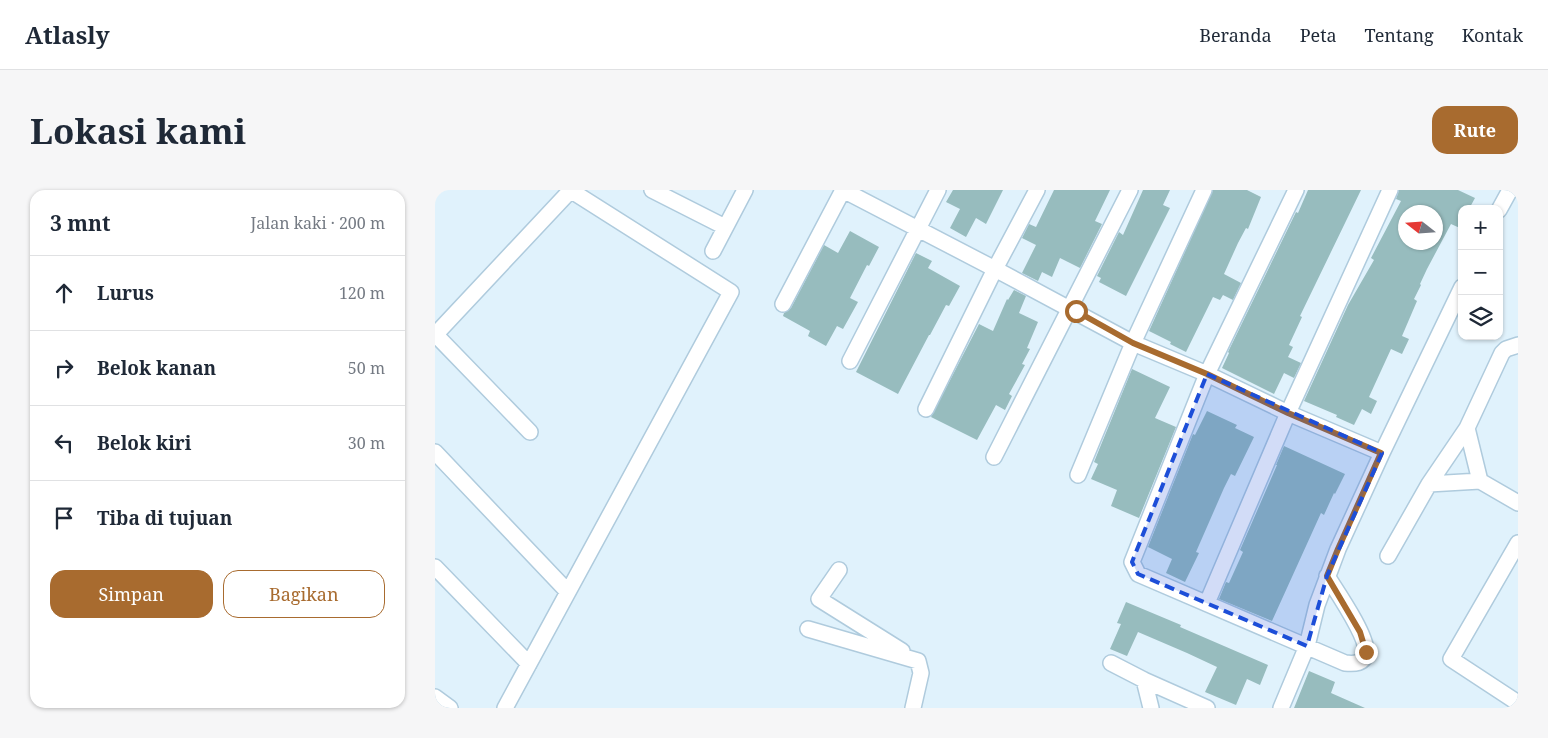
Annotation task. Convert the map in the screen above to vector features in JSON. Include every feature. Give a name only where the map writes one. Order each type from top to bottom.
[{"type":"street","points":[[505,708],[731,292],[570,190],[435,335],[530,432]]},
{"type":"street","points":[[652,190],[725,227]]},
{"type":"street","points":[[713,251],[745,190]]},
{"type":"street","points":[[783,304],[843,190],[1133,343],[1207,374],[1288,413],[1381,453]]},
{"type":"street","points":[[850,361],[938,190]]},
{"type":"street","points":[[926,409],[995,269],[1037,190]]},
{"type":"street","points":[[994,457],[1077,312],[1130,190]]},
{"type":"street","points":[[1078,475],[1133,343],[1204,190]]},
{"type":"street","points":[[1295,190],[1207,374],[1132,562],[1138,574],[1345,663],[1358,663],[1364,660],[1366,652],[1360,632],[1327,576]]},
{"type":"street","points":[[1207,603],[1288,413],[1390,190]]},
{"type":"street","points":[[1501,205],[1507,191]]},
{"type":"street","points":[[1281,708],[1307,646],[1317,605],[1338,549],[1381,453],[1459,295]]},
{"type":"street","points":[[1388,556],[1429,484],[1467,428],[1502,353],[1507,348],[1518,345]]},
{"type":"street","points":[[1467,428],[1480,481]]},
{"type":"street","points":[[435,452],[568,592]]},
{"type":"street","points":[[1429,484],[1480,481],[1518,503]]},
{"type":"street","points":[[1518,543],[1451,659],[1518,703]]},
{"type":"street","points":[[435,566],[529,664]]},
{"type":"street","points":[[839,570],[819,599],[918,662],[921,673],[913,708]]},
{"type":"street","points":[[808,629],[918,662]]},
{"type":"street","points":[[1111,663],[1184,703],[1207,708]]},
{"type":"street","points":[[1144,680],[1151,708]]},
{"type":"street","points":[[435,697],[450,708]]},
{"type":"highlighted area","points":[[1207,374],[1382,453],[1327,576],[1307,646],[1138,574],[1132,562]]},
{"type":"building","points":[[953,190],[1003,190],[986,224],[976,218],[966,237],[950,228],[960,209],[946,202]]},
{"type":"building","points":[[1054,190],[1110,190],[1095,221],[1102,224],[1080,268],[1060,258],[1052,277],[1042,272],[1038,281],[1022,273],[1036,245],[1022,238],[1029,224],[1036,227]]},
{"type":"building","points":[[1143,190],[1170,190],[1163,205],[1170,208],[1126,296],[1099,282],[1101,278],[1097,276],[1119,232],[1123,235]]},
{"type":"building","points":[[1213,190],[1247,190],[1261,197],[1248,229],[1246,228],[1238,243],[1224,274],[1241,283],[1233,300],[1223,295],[1220,300],[1213,297],[1186,352],[1149,331]]},
{"type":"building","points":[[1308,190],[1361,190],[1300,316],[1302,317],[1289,345],[1293,347],[1288,357],[1301,363],[1294,378],[1284,373],[1274,394],[1222,368],[1228,352]]},
{"type":"building","points":[[1399,190],[1458,190],[1475,198],[1471,205],[1458,205],[1458,227],[1451,224],[1443,239],[1443,205],[1399,205],[1401,201],[1396,199]]},
{"type":"building","points":[[1398,207],[1398,250],[1437,250],[1414,299],[1417,301],[1402,336],[1409,339],[1402,354],[1391,349],[1369,397],[1377,401],[1371,414],[1362,409],[1354,425],[1336,417],[1337,415],[1304,401],[1348,305],[1374,260],[1371,258]]},
{"type":"building","points":[[850,231],[879,247],[869,266],[867,265],[850,298],[858,302],[843,329],[837,326],[826,346],[808,336],[810,331],[783,316],[791,308],[824,245],[838,253]]},
{"type":"building","points":[[916,253],[932,261],[928,268],[960,286],[949,306],[946,305],[898,394],[856,372]]},
{"type":"building","points":[[1014,290],[1026,296],[1019,313],[1038,322],[1027,348],[1030,349],[1022,364],[1025,365],[1009,394],[1012,396],[1005,410],[996,405],[977,440],[931,417],[979,324],[993,331],[1007,299]]},
{"type":"building","points":[[1132,369],[1170,387],[1155,418],[1176,427],[1139,518],[1111,506],[1117,490],[1091,479],[1098,464],[1094,462]]},
{"type":"building","points":[[1207,411],[1237,425],[1235,428],[1254,437],[1235,476],[1231,474],[1224,488],[1196,552],[1199,553],[1185,582],[1166,573],[1172,559],[1148,547],[1193,434],[1195,435]]},
{"type":"building","points":[[1284,446],[1345,474],[1324,515],[1321,513],[1272,621],[1219,599],[1226,582],[1229,583],[1243,552],[1240,550]]},
{"type":"building","points":[[1126,602],[1268,665],[1260,685],[1247,679],[1236,705],[1205,692],[1217,667],[1187,653],[1138,632],[1127,656],[1110,649],[1121,624],[1117,623]]},
{"type":"building","points":[[1309,671],[1335,682],[1331,693],[1365,708],[1294,708]]},
{"type":"route","points":[[1076,311],[1133,343],[1207,374],[1288,413],[1381,453],[1327,576],[1360,632],[1366,652]]}]
